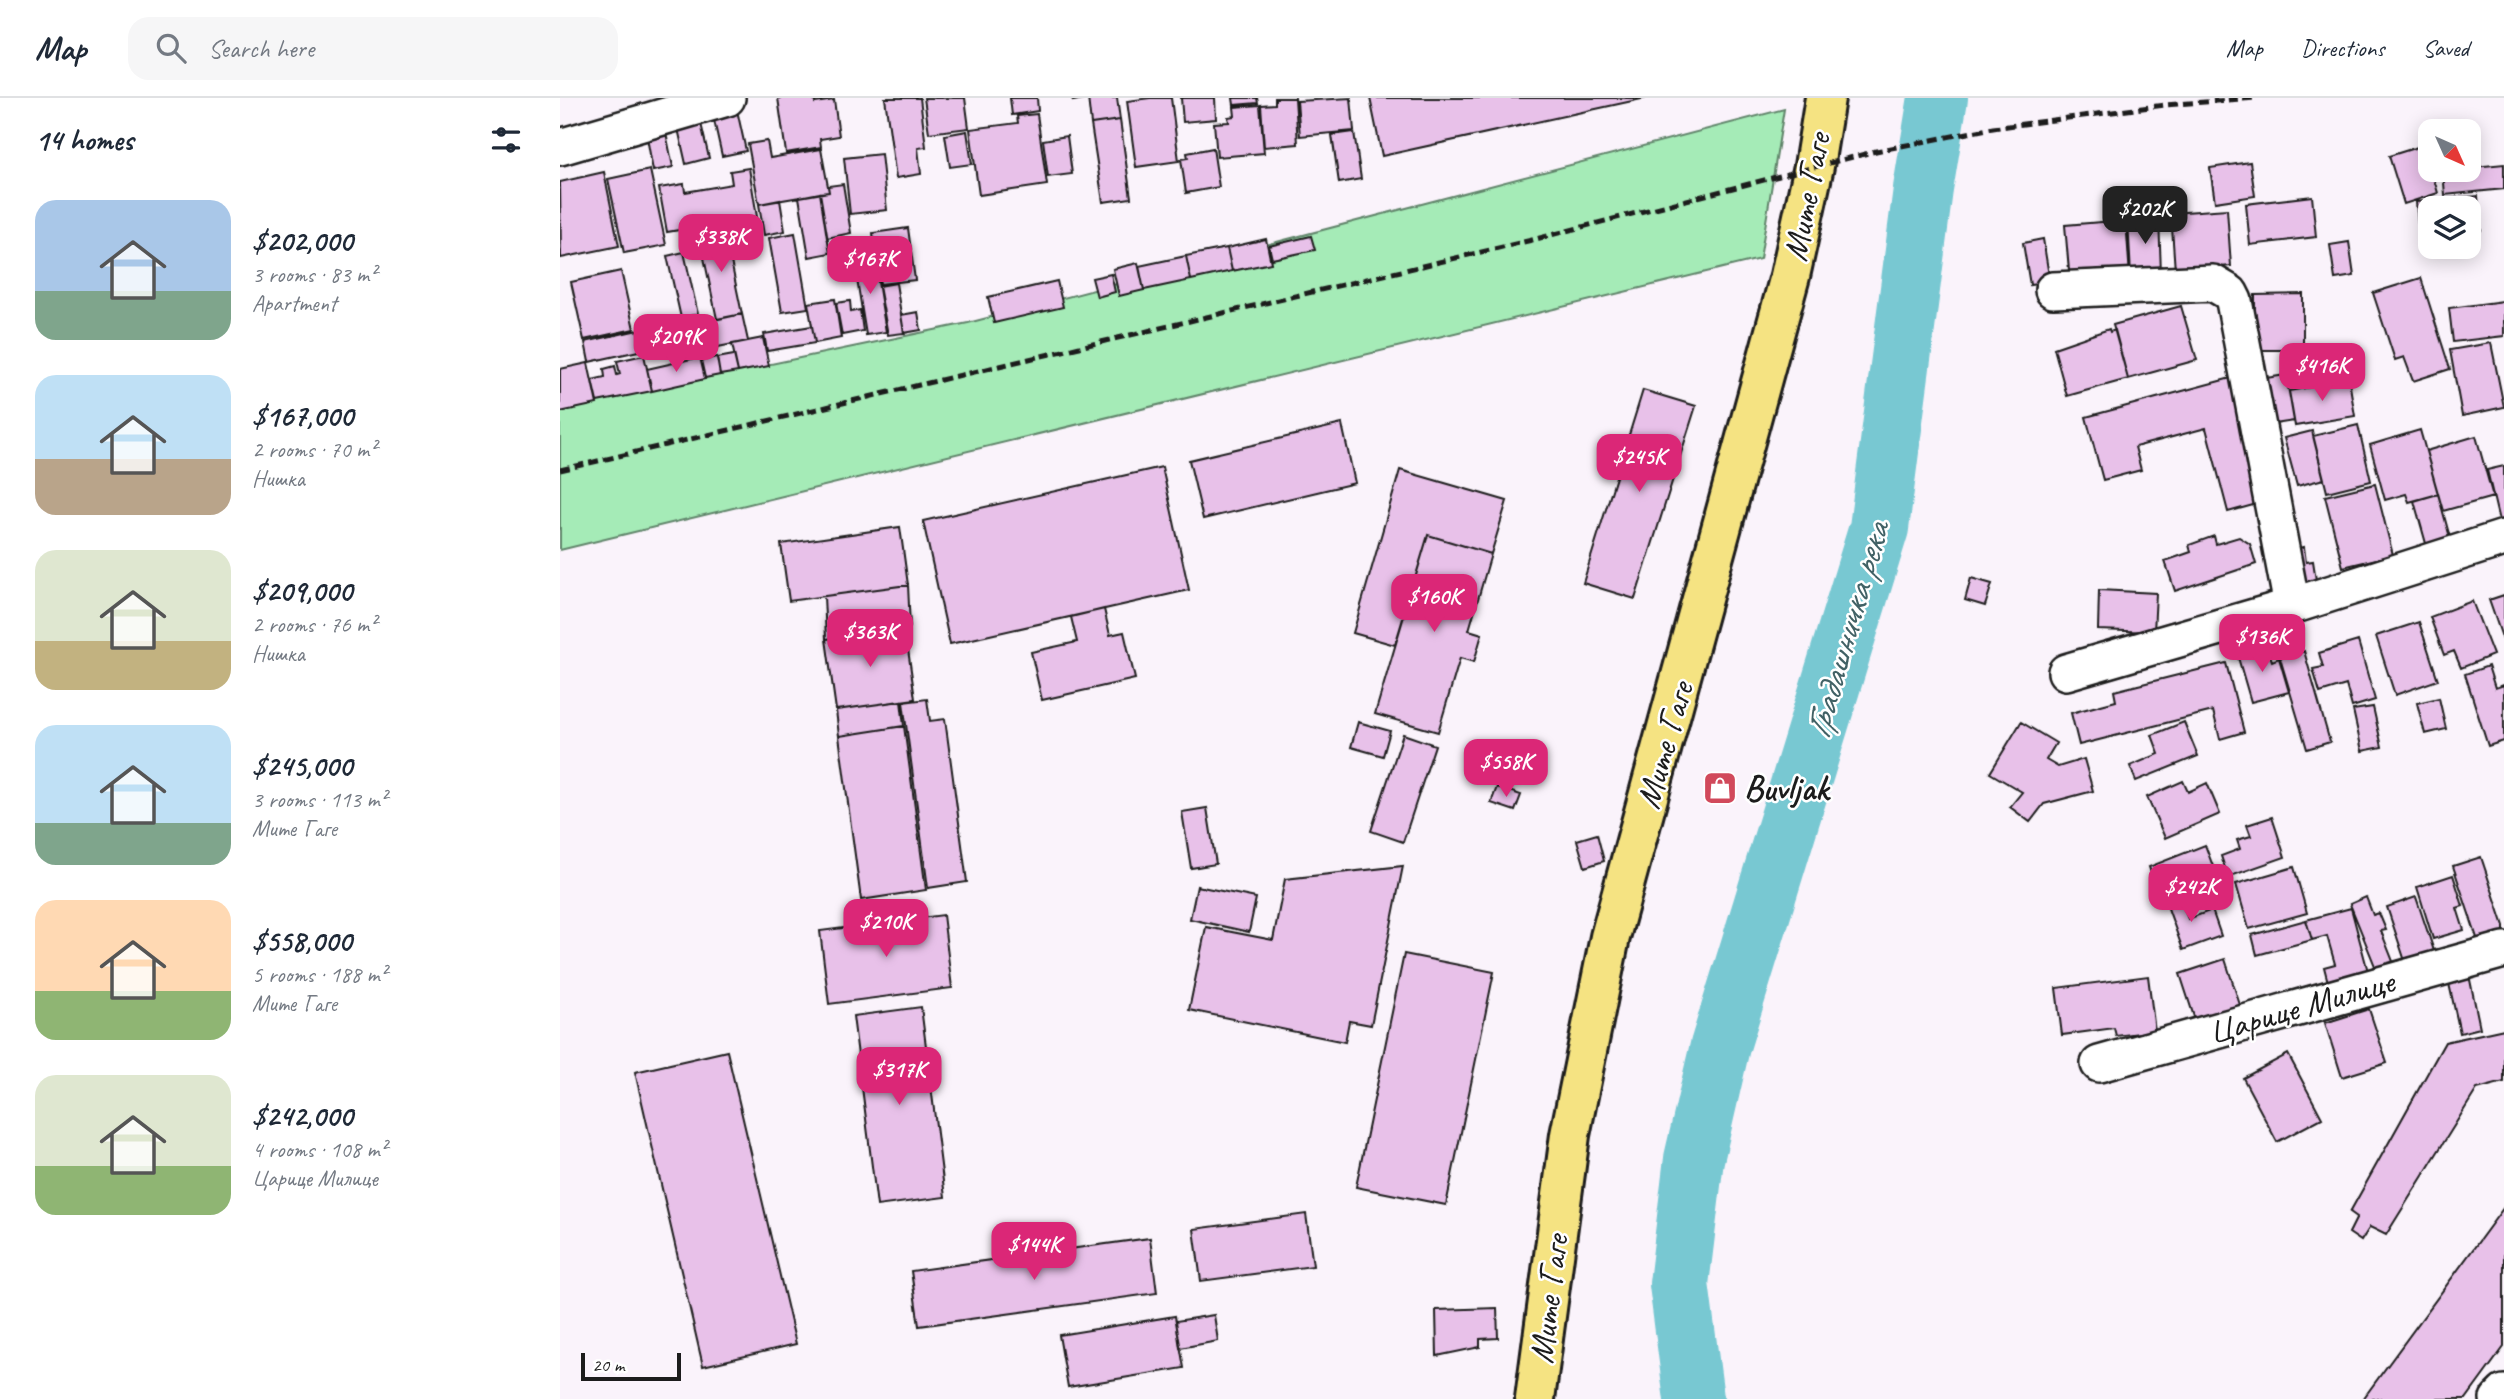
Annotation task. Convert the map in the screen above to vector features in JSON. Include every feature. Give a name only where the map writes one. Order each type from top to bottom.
[{"type":"main road","name":"Мите Гаге","points":[[1535,1399],[1561,1193],[1587,1039],[1610,937],[1790,275],[1814,166],[1825,98]]},
{"type":"street","points":[[560,147],[727,98]]},
{"type":"street","points":[[2053,290],[2213,283],[2230,293],[2234,302],[2292,606]]},
{"type":"street","points":[[2066,672],[2292,606],[2504,538]]},
{"type":"street","name":"Царице Милице","points":[[2099,1064],[2504,950]]},
{"type":"street","points":[[2498,1399],[2504,1393]]},
{"type":"green space","points":[[1784,109],[1760,259],[560,550],[560,408],[968,323]]},
{"type":"building","points":[[778,98],[814,98],[815,103],[834,100],[839,136],[820,139],[821,147],[786,153]]},
{"type":"building","points":[[885,98],[920,98],[926,147],[918,148],[921,174],[896,178]]},
{"type":"building","points":[[924,98],[965,98],[969,128],[929,133]]},
{"type":"building","points":[[1010,98],[1037,98],[1038,111],[1012,115]]},
{"type":"building","points":[[1088,98],[1117,98],[1120,120],[1091,124]]},
{"type":"building","points":[[1171,98],[1179,161],[1136,167],[1127,101]]},
{"type":"building","points":[[1181,98],[1215,98],[1216,119],[1183,122]]},
{"type":"building","points":[[1233,98],[1257,98],[1258,103],[1234,105]]},
{"type":"building","points":[[1275,98],[1295,98],[1298,144],[1264,147],[1261,105],[1275,104]]},
{"type":"building","points":[[1351,98],[1354,131],[1300,136],[1297,101]]},
{"type":"building","points":[[1370,98],[1646,98],[1382,156]]},
{"type":"building","points":[[735,101],[746,151],[722,156],[711,107]]},
{"type":"building","points":[[1260,105],[1264,153],[1217,157],[1214,123],[1229,122],[1228,117],[1235,116],[1234,107]]},
{"type":"building","points":[[1037,114],[1047,185],[979,195],[970,129],[1018,123],[1017,116]]},
{"type":"building","points":[[700,119],[709,158],[686,164],[677,124]]},
{"type":"building","points":[[1120,120],[1131,198],[1103,202],[1091,124]]},
{"type":"building","points":[[665,128],[673,167],[653,171],[646,132]]},
{"type":"building","points":[[967,131],[972,164],[950,167],[945,135]]},
{"type":"building","points":[[1354,132],[1361,179],[1339,183],[1332,135]]},
{"type":"building","points":[[1067,136],[1072,174],[1048,177],[1043,140]]},
{"type":"building","points":[[767,141],[770,158],[821,149],[829,192],[759,204],[748,144]]},
{"type":"building","points":[[2418,147],[2418,182],[2435,182],[2438,193],[2418,196],[2418,199],[2404,204],[2389,156]]},
{"type":"building","points":[[1213,148],[1219,187],[1186,193],[1181,159],[1188,158],[1187,153]]},
{"type":"building","points":[[881,154],[887,210],[850,214],[844,158]]},
{"type":"building","points":[[2250,162],[2255,196],[2215,202],[2210,168]]},
{"type":"building","points":[[2504,164],[2504,189],[2445,195],[2444,182],[2482,182],[2482,166]]},
{"type":"building","points":[[749,168],[757,217],[667,232],[659,188],[684,184],[685,192],[732,184],[730,171]]},
{"type":"building","points":[[650,170],[666,245],[624,253],[608,179]]},
{"type":"building","points":[[604,172],[619,246],[561,258],[560,182]]},
{"type":"building","points":[[843,184],[851,233],[827,238],[820,193],[829,192],[828,186]]},
{"type":"building","points":[[820,193],[830,253],[809,257],[799,197]]},
{"type":"building","points":[[2312,196],[2316,237],[2250,245],[2246,204]]},
{"type":"building","points":[[780,200],[785,231],[764,235],[759,204]]},
{"type":"building","points":[[2227,209],[2231,266],[2175,271],[2171,213]]},
{"type":"building","points":[[2159,217],[2161,274],[2131,276],[2128,218]]},
{"type":"building","points":[[2126,220],[2130,277],[2070,282],[2065,225]]},
{"type":"building","points":[[724,228],[742,314],[717,319],[699,234]]},
{"type":"building","points":[[908,228],[915,280],[880,284],[873,233]]},
{"type":"building","points":[[795,233],[808,308],[782,312],[769,238]]},
{"type":"building","points":[[1311,236],[1315,250],[1272,259],[1269,246]]},
{"type":"building","points":[[1266,239],[1271,263],[1232,271],[1227,248]]},
{"type":"building","points":[[2043,239],[2050,282],[2030,285],[2023,243]]},
{"type":"building","points":[[2349,242],[2354,276],[2335,279],[2330,245]]},
{"type":"building","points":[[1227,248],[1232,271],[1191,280],[1186,256]]},
{"type":"building","points":[[684,252],[698,314],[681,318],[667,256]]},
{"type":"building","points":[[1186,256],[1191,280],[1144,290],[1139,266]]},
{"type":"building","points":[[874,257],[886,332],[866,335],[854,261]]},
{"type":"building","points":[[1138,263],[1144,290],[1119,296],[1113,269]]},
{"type":"building","points":[[621,271],[634,329],[584,340],[571,282]]},
{"type":"building","points":[[1111,274],[1115,292],[1097,297],[1092,278]]},
{"type":"building","points":[[2421,278],[2450,369],[2413,381],[2404,357],[2395,360],[2373,293]]},
{"type":"building","points":[[1057,281],[1063,307],[994,323],[988,297]]},
{"type":"building","points":[[896,283],[904,333],[888,335],[879,286]]},
{"type":"building","points":[[2303,294],[2303,350],[2255,350],[2255,295]]},
{"type":"building","points":[[835,299],[841,338],[815,343],[808,303]]},
{"type":"building","points":[[850,301],[851,312],[860,310],[863,331],[842,335],[836,303]]},
{"type":"building","points":[[2504,301],[2504,336],[2453,342],[2449,308]]},
{"type":"building","points":[[2181,306],[2197,360],[2128,379],[2113,325]]},
{"type":"building","points":[[918,312],[921,330],[904,333],[901,315]]},
{"type":"building","points":[[742,314],[748,341],[688,353],[682,327]]},
{"type":"building","points":[[812,326],[815,343],[767,351],[764,334]]},
{"type":"building","points":[[2109,329],[2110,332],[2115,330],[2128,379],[2067,396],[2054,348]]},
{"type":"building","points":[[638,330],[643,350],[589,362],[585,342]]},
{"type":"building","points":[[763,338],[769,366],[738,372],[732,344]]},
{"type":"building","points":[[2491,343],[2504,407],[2462,416],[2450,350]]},
{"type":"building","points":[[644,355],[652,391],[597,402],[592,380],[605,377],[604,369],[615,366],[617,375],[620,374],[617,361]]},
{"type":"building","points":[[734,355],[738,372],[720,375],[717,358]]},
{"type":"building","points":[[700,357],[705,379],[652,391],[647,369]]},
{"type":"building","points":[[717,357],[720,375],[705,378],[701,360]]},
{"type":"building","points":[[588,363],[597,404],[560,412],[560,369]]},
{"type":"building","points":[[2286,375],[2294,421],[2262,426],[2253,380]]},
{"type":"building","points":[[2231,378],[2264,502],[2228,512],[2206,428],[2135,447],[2141,470],[2103,480],[2086,417]]},
{"type":"building","points":[[2349,380],[2355,416],[2295,426],[2289,391]]},
{"type":"building","points":[[1643,390],[1696,406],[1635,599],[1583,583]]},
{"type":"building","points":[[1342,424],[1355,483],[1203,519],[1189,460]]},
{"type":"building","points":[[2358,425],[2371,481],[2327,492],[2313,436]]},
{"type":"building","points":[[2420,430],[2438,494],[2409,502],[2406,494],[2385,500],[2370,445]]},
{"type":"building","points":[[2312,431],[2324,479],[2297,486],[2284,438]]},
{"type":"building","points":[[2476,436],[2493,497],[2443,511],[2426,451]]},
{"type":"building","points":[[2504,466],[2504,520],[2499,521],[2487,470]]},
{"type":"building","points":[[1162,467],[1189,590],[950,644],[923,521]]},
{"type":"building","points":[[1400,470],[1507,501],[1491,554],[1428,535],[1395,645],[1353,633]]},
{"type":"building","points":[[2375,484],[2393,555],[2343,567],[2325,496]]},
{"type":"building","points":[[2438,494],[2451,541],[2427,547],[2414,501]]},
{"type":"building","points":[[900,527],[908,585],[789,601],[781,544]]},
{"type":"building","points":[[1428,535],[1491,554],[1469,630],[1482,634],[1474,662],[1460,658],[1438,732],[1375,714]]},
{"type":"building","points":[[2214,536],[2216,544],[2239,537],[2250,544],[2256,564],[2175,591],[2165,561],[2191,552],[2189,545]]},
{"type":"building","points":[[2304,547],[2306,562],[2313,561],[2316,580],[2296,583],[2291,549]]},
{"type":"building","points":[[1971,578],[1992,584],[1985,606],[1965,600]]},
{"type":"building","points":[[908,585],[910,627],[826,639],[824,596]]},
{"type":"building","points":[[2099,590],[2156,593],[2154,632],[2098,630]]},
{"type":"building","points":[[2504,595],[2504,643],[2489,600]]},
{"type":"building","points":[[2472,601],[2493,655],[2461,668],[2454,651],[2444,655],[2430,617]]},
{"type":"building","points":[[1104,609],[1110,635],[1124,632],[1135,679],[1042,700],[1031,652],[1077,642],[1071,617]]},
{"type":"building","points":[[2419,622],[2438,680],[2395,695],[2376,636]]},
{"type":"building","points":[[905,628],[915,699],[836,710],[826,639]]},
{"type":"building","points":[[2358,641],[2375,700],[2352,707],[2346,685],[2320,693],[2313,669],[2323,667],[2319,653]]},
{"type":"building","points":[[2267,646],[2272,661],[2279,658],[2289,692],[2251,702],[2237,654]]},
{"type":"building","points":[[2304,651],[2330,742],[2307,749],[2280,658]]},
{"type":"building","points":[[2226,663],[2244,732],[2220,739],[2213,711],[2079,745],[2071,713],[2116,701],[2114,691]]},
{"type":"building","points":[[2488,666],[2495,688],[2504,685],[2504,741],[2488,746],[2465,674]]},
{"type":"building","points":[[2439,698],[2446,729],[2425,734],[2417,703]]},
{"type":"building","points":[[927,699],[930,721],[945,719],[967,882],[928,888],[903,702]]},
{"type":"building","points":[[901,701],[904,726],[839,736],[836,710]]},
{"type":"building","points":[[2373,707],[2382,747],[2362,751],[2353,710]]},
{"type":"building","points":[[1358,722],[1390,731],[1383,756],[1351,747]]},
{"type":"building","points":[[2021,722],[2056,743],[2046,760],[2058,767],[2084,759],[2093,791],[2044,804],[2030,822],[2010,807],[2022,792],[1990,773]]},
{"type":"building","points":[[2184,722],[2198,756],[2136,781],[2130,766],[2159,754],[2152,735]]},
{"type":"building","points":[[904,726],[926,890],[861,900],[839,736]]},
{"type":"building","points":[[1403,734],[1435,745],[1403,842],[1371,831]]},
{"type":"building","points":[[1502,759],[1527,768],[1521,784],[1495,774]]},
{"type":"building","points":[[2183,781],[2188,792],[2207,783],[2220,814],[2165,838],[2147,797]]},
{"type":"building","points":[[1497,787],[1521,795],[1515,811],[1491,803]]},
{"type":"building","points":[[1207,808],[1216,864],[1191,868],[1182,812]]},
{"type":"building","points":[[2272,817],[2285,857],[2228,877],[2221,856],[2240,849],[2237,840],[2251,836],[2247,825]]},
{"type":"building","points":[[1597,834],[1604,861],[1585,867],[1577,840]]},
{"type":"building","points":[[2205,845],[2217,877],[2160,899],[2149,867]]},
{"type":"building","points":[[2481,857],[2504,926],[2504,938],[2480,947],[2453,866]]},
{"type":"building","points":[[1403,866],[1371,1025],[1349,1021],[1345,1042],[1189,1010],[1206,927],[1273,940],[1285,879]]},
{"type":"building","points":[[2294,867],[2307,913],[2249,929],[2236,884]]},
{"type":"building","points":[[2453,875],[2463,906],[2457,908],[2464,930],[2433,939],[2417,887]]},
{"type":"building","points":[[1197,886],[1256,898],[1249,932],[1190,919]]},
{"type":"building","points":[[2178,892],[2188,919],[2212,910],[2221,936],[2183,950],[2164,897]]},
{"type":"building","points":[[2366,897],[2373,915],[2379,913],[2386,930],[2381,931],[2394,964],[2377,971],[2350,904]]},
{"type":"building","points":[[2416,897],[2436,957],[2407,967],[2387,907]]},
{"type":"building","points":[[2351,908],[2370,979],[2330,990],[2324,967],[2335,964],[2327,936],[2312,940],[2306,920]]},
{"type":"building","points":[[943,915],[952,988],[829,1004],[820,931]]},
{"type":"building","points":[[2306,920],[2312,940],[2257,955],[2252,935]]},
{"type":"building","points":[[1404,954],[1494,972],[1446,1205],[1356,1187]]},
{"type":"building","points":[[2225,959],[2241,1008],[2196,1023],[2180,974]]},
{"type":"building","points":[[2469,975],[2480,1028],[2460,1033],[2448,979]]},
{"type":"building","points":[[2148,976],[2155,1031],[2116,1036],[2114,1028],[2062,1035],[2056,988]]},
{"type":"building","points":[[921,1007],[945,1197],[877,1206],[853,1016]]},
{"type":"building","points":[[2369,1009],[2387,1063],[2342,1077],[2325,1023]]},
{"type":"building","points":[[2504,1029],[2504,1082],[2477,1089],[2386,1235],[2370,1227],[2361,1241],[2349,1233],[2357,1217],[2350,1212],[2445,1042]]},
{"type":"building","points":[[727,1051],[796,1344],[703,1366],[635,1072]]},
{"type":"building","points":[[2288,1054],[2322,1118],[2277,1142],[2243,1078]]},
{"type":"building","points":[[2504,1207],[2504,1347],[2466,1399],[2363,1399]]},
{"type":"building","points":[[1306,1214],[1313,1266],[1201,1281],[1194,1229]]},
{"type":"building","points":[[1150,1238],[1157,1293],[919,1326],[911,1271]]},
{"type":"building","points":[[1497,1308],[1498,1338],[1480,1339],[1480,1347],[1437,1356],[1436,1310]]},
{"type":"building","points":[[1214,1315],[1218,1341],[1180,1348],[1176,1321]]},
{"type":"building","points":[[1175,1316],[1184,1368],[1068,1387],[1059,1335]]},
{"type":"waterway","name":"Градашничка река","points":[[1694,1399],[1679,1284],[1694,1159],[1720,1046],[1879,528],[1923,189],[1938,98]]},
{"type":"railway","points":[[560,470],[1532,240],[1876,151],[1993,128],[2165,105],[2255,98]]},
{"type":"place","name":"Buvljak","points":[[1720,788]]}]
